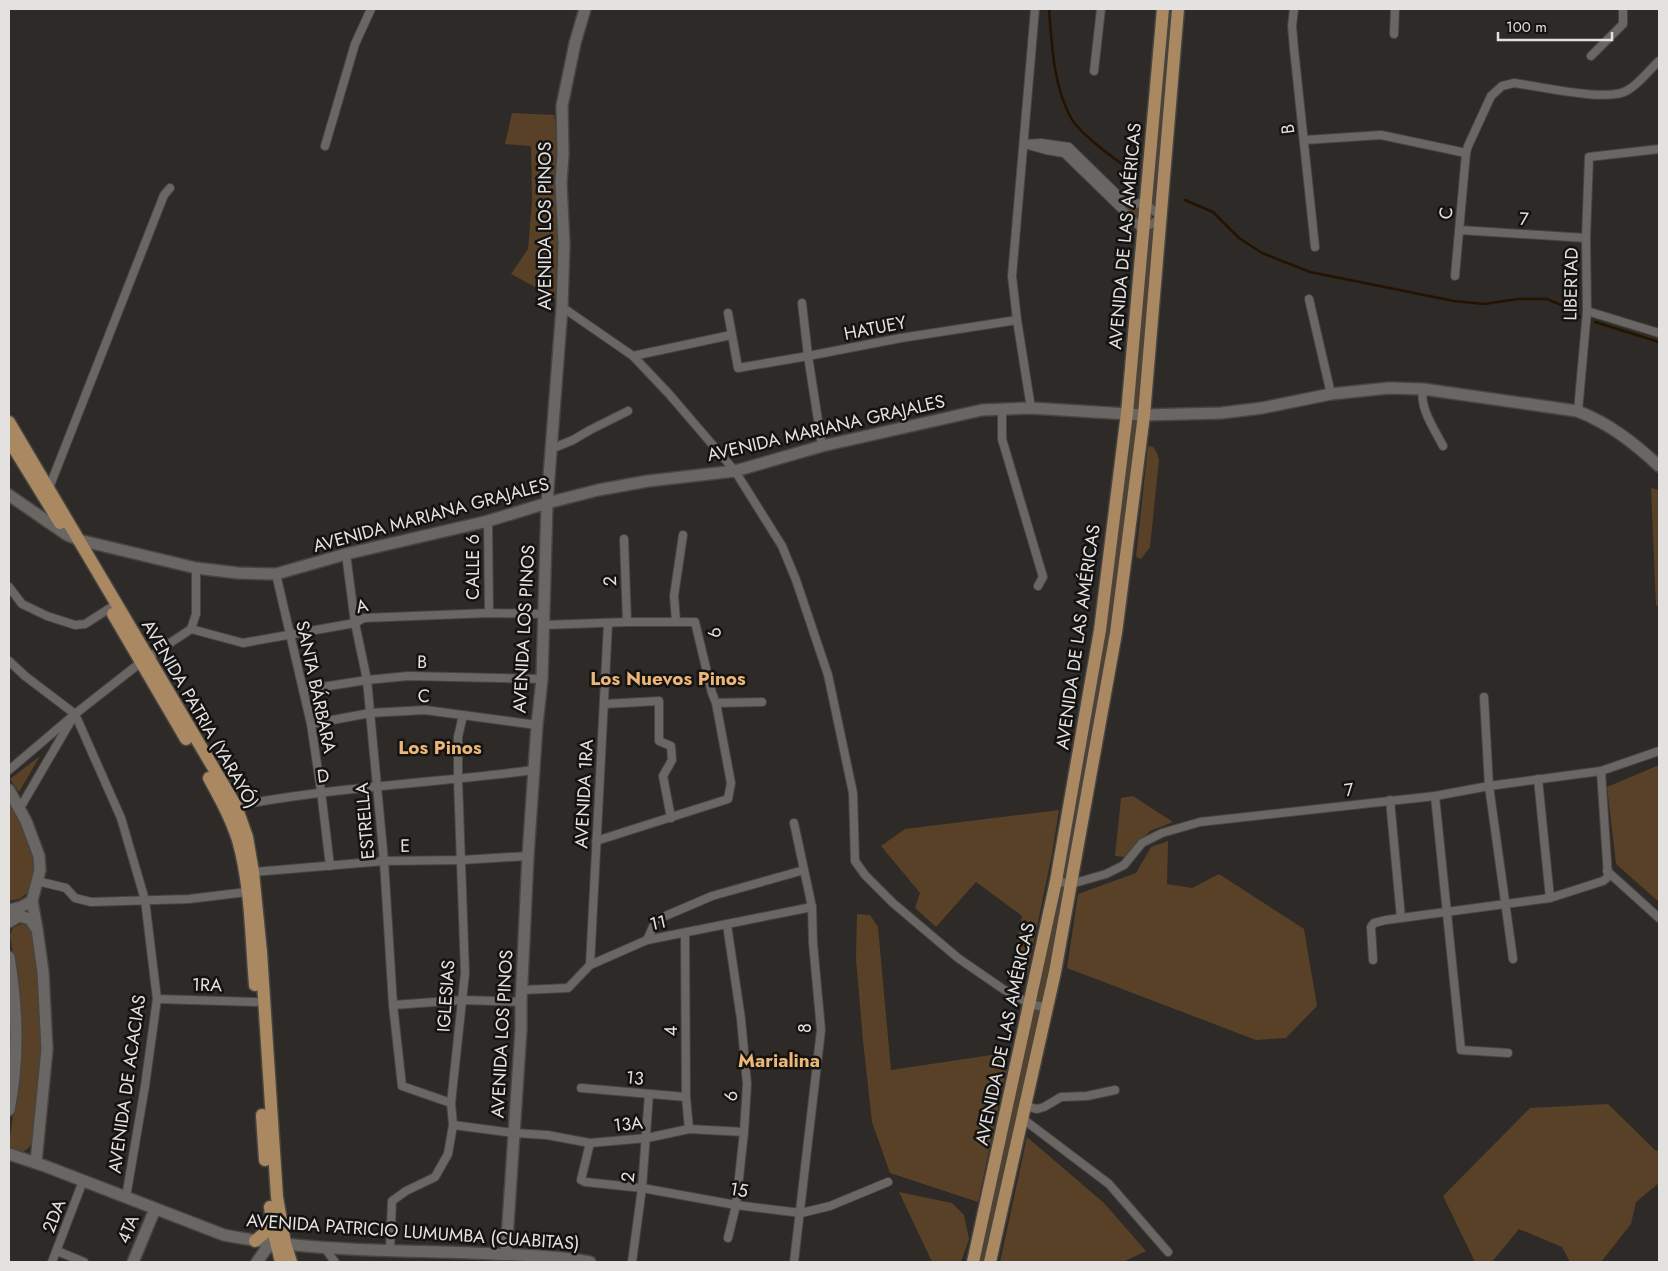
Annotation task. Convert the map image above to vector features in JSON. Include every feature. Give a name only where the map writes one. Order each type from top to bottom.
[{"type":"main road","name":"AVENIDA DE LAS AMÉRICAS","points":[[974,1262],[1056,881],[1100,630],[1127,414],[1163,9]]},
{"type":"main road","name":"AVENIDA DE LAS AMÉRICAS","points":[[990,1262],[1048,1008],[1116,633],[1144,415],[1178,9]]},
{"type":"main road","name":"AVENIDA PATRIA (YARAYÓ)","points":[[9,422],[46,493]]},
{"type":"main road","name":"AVENIDA PATRIA (YARAYÓ)","points":[[9,440],[46,493],[144,660],[227,810],[238,841],[257,952],[256,1002],[268,1197],[280,1243],[291,1262]]},
{"type":"main road","name":"AVENIDA PATRIA (YARAYÓ)","points":[[73,537],[110,608],[236,806],[246,836],[253,872],[257,952],[281,1262]]},
{"type":"main road","points":[[255,1241],[267,1231],[272,1218]]},
{"type":"street","points":[[325,146],[355,44],[371,9]]},
{"type":"street","name":"AVENIDA LOS PINOS","points":[[506,1254],[521,1029],[528,856],[542,679],[547,503],[562,307],[564,244],[562,106],[575,44],[585,9]]},
{"type":"street","points":[[1031,408],[1012,276],[1035,9]]},
{"type":"street","points":[[1094,71],[1101,9]]},
{"type":"street","name":"B","points":[[1294,9],[1292,32],[1315,247]]},
{"type":"street","points":[[1394,34],[1395,9]]},
{"type":"street","points":[[1591,56],[1623,24],[1623,9]]},
{"type":"street","name":"C","points":[[1455,276],[1466,153],[1491,96],[1502,86],[1514,83],[1593,95],[1617,94],[1628,90],[1659,61]]},
{"type":"street","points":[[1304,140],[1381,135],[1466,153]]},
{"type":"street","points":[[1041,143],[1069,147],[1124,200],[1135,204],[1146,203],[1162,218],[1144,228],[1136,224],[1064,153],[1024,144],[1041,143]]},
{"type":"street","name":"LIBERTAD","points":[[1578,411],[1587,311],[1586,238],[1589,157],[1659,149]]},
{"type":"street","points":[[28,510],[36,508],[46,493],[164,195],[170,188]]},
{"type":"street","name":"7","points":[[1460,230],[1586,238]]},
{"type":"street","points":[[1309,299],[1331,394]]},
{"type":"street","points":[[802,303],[822,446]]},
{"type":"street","points":[[562,307],[633,356],[669,394],[735,471],[782,546],[796,580],[828,675],[853,793],[855,861],[865,875],[893,903],[958,958],[1003,989],[1030,1004],[1048,1008]]},
{"type":"street","points":[[1587,311],[1659,333]]},
{"type":"street","points":[[633,356],[731,335],[728,313]]},
{"type":"street","name":"HATUEY","points":[[731,335],[738,368],[900,338],[1017,320]]},
{"type":"street","name":"AVENIDA MARIANA GRAJALES","points":[[9,495],[28,510],[73,537],[196,568],[238,573],[276,574],[346,554],[488,521],[598,490],[648,481],[735,471],[822,446],[982,410],[1031,408],[1144,415],[1221,414],[1331,394],[1389,388],[1423,389],[1578,411],[1597,419],[1618,432],[1659,466]]},
{"type":"street","points":[[1423,389],[1421,397],[1443,446]]},
{"type":"street","points":[[1002,410],[1002,439],[1043,577],[1038,586]]},
{"type":"street","points":[[551,449],[573,440],[628,411]]},
{"type":"street","name":"CALLE 6","points":[[488,521],[489,613]]},
{"type":"street","points":[[676,621],[674,596],[683,535]]},
{"type":"street","name":"2","points":[[624,539],[626,622]]},
{"type":"street","name":"ESTRELLA","points":[[346,554],[355,623],[367,680],[384,862],[393,1005],[402,1086],[451,1103]]},
{"type":"street","points":[[9,770],[144,660],[191,629],[196,614],[196,568]]},
{"type":"street","name":"SANTA BÁRBARA","points":[[276,574],[311,724],[330,866]]},
{"type":"street","points":[[9,587],[22,604],[47,616],[75,625],[85,624],[110,608]]},
{"type":"street","name":"A","points":[[191,629],[243,643],[355,623],[364,618],[489,613],[544,620]]},
{"type":"street","name":"9","points":[[544,620],[608,624],[626,622],[695,622],[716,704],[731,783],[728,799],[671,818]]},
{"type":"street","name":"AVENIDA 1RA","points":[[590,965],[608,624]]},
{"type":"street","name":"AVENIDA DE ACACIAS","points":[[9,661],[25,676],[76,714],[121,818],[145,900],[157,999],[145,1086],[126,1197]]},
{"type":"street","name":"B","points":[[303,690],[408,676],[542,679]]},
{"type":"street","points":[[1484,697],[1489,786],[1513,959]]},
{"type":"street","points":[[596,841],[671,818],[663,776],[672,760],[670,746],[659,741],[659,701],[604,704]]},
{"type":"street","points":[[716,704],[762,702]]},
{"type":"street","name":"C","points":[[311,724],[370,713],[425,710],[537,725]]},
{"type":"street","points":[[20,808],[76,714]]},
{"type":"street","name":"IGLESIAS","points":[[390,1250],[392,1202],[406,1192],[435,1177],[448,1154],[453,1125],[451,1103],[465,973],[458,780],[458,737],[463,715]]},
{"type":"street","name":"7","points":[[1056,881],[1071,884],[1106,874],[1124,865],[1142,844],[1162,833],[1190,824],[1435,796],[1489,786],[1601,771],[1659,751]]},
{"type":"street","name":"D","points":[[236,806],[321,791],[458,780],[534,770]]},
{"type":"street","points":[[1373,960],[1371,927],[1374,923],[1550,898],[1603,881],[1608,877],[1601,771]]},
{"type":"street","points":[[1538,779],[1550,898]]},
{"type":"street","points":[[9,790],[20,808],[39,856],[40,870],[32,901],[43,972],[47,1049],[36,1162]]},
{"type":"street","points":[[1435,796],[1462,1050],[1508,1054]]},
{"type":"street","points":[[1390,800],[1401,918]]},
{"type":"street","name":"8","points":[[794,824],[812,907],[813,943],[821,1030],[794,1262]]},
{"type":"street","name":"E","points":[[253,872],[384,862],[528,856]]},
{"type":"street","points":[[647,940],[656,920],[712,896],[804,870]]},
{"type":"street","points":[[1607,872],[1659,918]]},
{"type":"street","points":[[37,881],[66,888],[75,898],[91,902],[189,899],[247,892]]},
{"type":"street","points":[[9,910],[21,907],[32,901]]},
{"type":"street","name":"11","points":[[393,1005],[521,996],[568,988],[590,965],[647,940],[812,907]]},
{"type":"street","points":[[9,922],[20,916],[30,919],[37,929]]},
{"type":"street","name":"6","points":[[727,925],[747,1084],[736,1205],[728,1238]]},
{"type":"street","name":"4","points":[[685,933],[686,1097],[688,1129]]},
{"type":"street","points":[[9,957],[12,975],[15,1032],[12,1093],[9,1110]]},
{"type":"street","name":"1RA","points":[[157,999],[256,1002]]},
{"type":"street","name":"13","points":[[581,1088],[686,1097]]},
{"type":"street","points":[[1024,1112],[1044,1107],[1061,1097],[1087,1096],[1115,1090]]},
{"type":"street","name":"2","points":[[632,1262],[642,1188],[649,1094]]},
{"type":"street","points":[[1024,1112],[1109,1184],[1168,1252]]},
{"type":"street","points":[[453,1125],[514,1133]]},
{"type":"street","name":"13A","points":[[514,1133],[547,1135],[590,1143],[647,1138],[688,1129],[744,1132]]},
{"type":"street","name":"15","points":[[590,1143],[581,1180],[584,1182],[642,1188],[736,1205],[801,1213],[830,1206],[888,1182]]},
{"type":"street","name":"AVENIDA PATRICIO LUMUMBA (CUABITAS)","points":[[9,1154],[36,1162],[224,1235],[255,1241],[324,1247],[570,1258],[590,1262]]},
{"type":"street","name":"2DA","points":[[52,1262],[84,1181]]},
{"type":"street","name":"4TA","points":[[133,1262],[155,1209]]},
{"type":"street","points":[[257,1262],[266,1249],[280,1243]]},
{"type":"street","points":[[324,1247],[335,1262]]},
{"type":"street","points":[[57,1251],[84,1262]]},
{"type":"shaded area","points":[[1168,9],[1174,9],[1158,209],[1151,203]]},
{"type":"shaded area","points":[[512,113],[554,115],[557,133],[557,299],[511,274],[528,249],[532,201],[531,146],[505,144]]},
{"type":"shaded area","points":[[1068,150],[1123,203],[1141,206],[1140,222],[1066,151]]},
{"type":"shaded area","points":[[1156,225],[1139,410],[1132,409],[1148,230]]},
{"type":"shaded area","points":[[1131,419],[1139,419],[1115,606],[1067,880],[1061,879]]},
{"type":"shaded area","points":[[1148,446],[1153,447],[1159,460],[1150,547],[1141,559],[1136,557]]},
{"type":"shaded area","points":[[1651,488],[1659,490],[1659,605],[1656,606]]},
{"type":"shaded area","points":[[40,756],[19,792],[10,779]]},
{"type":"shaded area","points":[[1659,765],[1659,902],[1616,864],[1607,787]]},
{"type":"shaded area","points":[[1133,796],[1173,822],[1150,831],[1125,857],[1115,856],[1121,798]]},
{"type":"shaded area","points":[[9,798],[15,808],[36,868],[29,892],[19,899],[9,901]]},
{"type":"shaded area","points":[[1059,810],[1052,854],[1027,975],[1012,969],[1022,916],[976,882],[936,927],[915,908],[920,893],[881,846],[905,829]]},
{"type":"shaded area","points":[[1168,841],[1167,884],[1192,888],[1219,874],[1304,929],[1317,1006],[1286,1038],[1256,1040],[1067,968],[1078,894],[1136,873],[1151,847]]},
{"type":"shaded area","points":[[1060,885],[1066,886],[1044,1003],[1036,1002]]},
{"type":"shaded area","points":[[857,914],[870,915],[878,927],[891,1070],[998,1054],[1006,1071],[978,1202],[890,1173],[872,1122],[856,959]]},
{"type":"shaded area","points":[[21,924],[31,929],[40,984],[43,1026],[40,1079],[31,1144],[26,1150],[17,1152],[9,1145],[16,1091],[16,973],[10,935],[13,928]]},
{"type":"shaded area","points":[[1034,1008],[1043,1010],[985,1262],[979,1262]]},
{"type":"shaded area","points":[[1608,1104],[1656,1151],[1659,1150],[1659,1183],[1636,1202],[1631,1224],[1601,1262],[1570,1262],[1562,1247],[1519,1229],[1492,1262],[1475,1262],[1443,1196],[1530,1108]]},
{"type":"shaded area","points":[[1027,1137],[1104,1203],[1146,1251],[1123,1262],[1000,1262]]},
{"type":"shaded area","points":[[899,1192],[952,1203],[964,1215],[969,1239],[961,1262],[932,1262]]},
{"type":"waterway","points":[[1049,9],[1057,79],[1060,92],[1071,118],[1092,141],[1138,176]]},
{"type":"waterway","points":[[1185,200],[1213,212],[1239,238],[1262,253],[1310,272],[1454,301],[1484,304],[1518,299],[1547,299],[1580,317]]},
{"type":"waterway","points":[[1595,322],[1659,342]]},
{"type":"district","name":"Los Nuevos Pinos","points":[[668,678]]},
{"type":"district","name":"Los Pinos","points":[[440,747]]},
{"type":"district","name":"Marialina","points":[[779,1060]]}]
